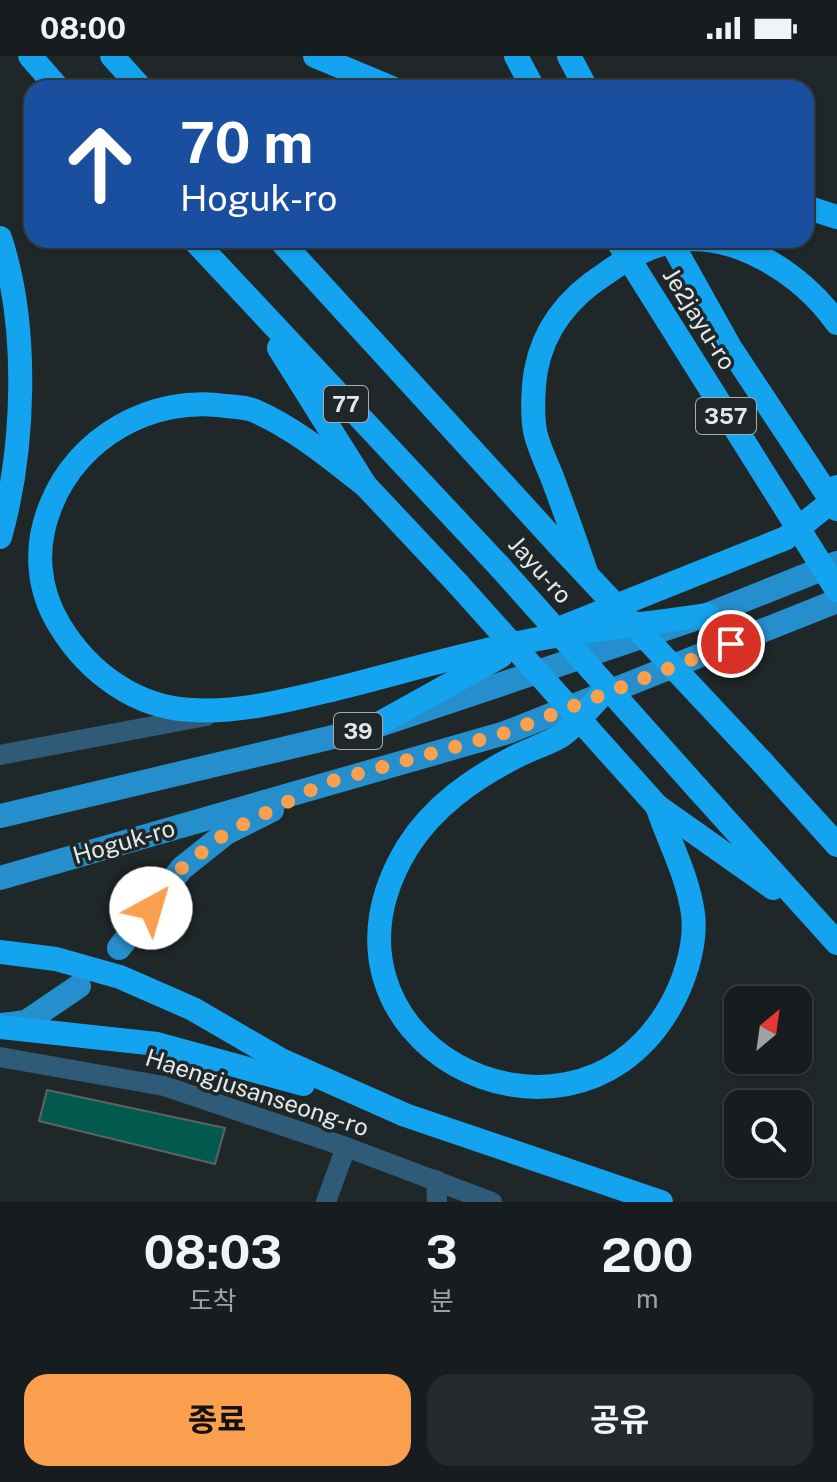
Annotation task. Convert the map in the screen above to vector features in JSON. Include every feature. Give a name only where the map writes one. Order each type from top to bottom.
[{"type":"highway","points":[[30,56],[51,80]]},
{"type":"highway","points":[[112,56],[134,80]]},
{"type":"highway","points":[[315,56],[373,80]]},
{"type":"highway","points":[[516,56],[529,80]]},
{"type":"highway","points":[[569,56],[582,80]]},
{"type":"highway","points":[[814,207],[837,211]]},
{"type":"highway","points":[[814,209],[837,217]]},
{"type":"highway","points":[[0,238],[16,315],[20,392],[14,454],[0,537]]},
{"type":"highway","name":"Jayu-ro","points":[[201,248],[500,567],[837,943]]},
{"type":"highway","name":"Jayu-ro","points":[[288,248],[565,540],[587,575],[837,845]]},
{"type":"highway","name":"Je2jayu-ro","points":[[622,248],[837,590]]},
{"type":"highway","points":[[565,540],[535,431],[536,372],[546,335],[566,305],[596,279],[637,252],[650,248]]},
{"type":"highway","name":"Je2jayu-ro","points":[[674,248],[731,349],[837,509]]},
{"type":"highway","points":[[733,248],[787,270],[820,298],[837,323]]},
{"type":"highway","points":[[247,299],[365,485]]},
{"type":"highway","points":[[707,615],[529,641],[273,704],[191,710],[148,700],[111,683],[77,654],[50,610],[39,572],[40,544],[49,509],[62,480],[81,455],[107,433],[141,416],[171,408],[209,404],[253,410],[302,437],[365,485],[458,584],[657,806],[813,916]]},
{"type":"highway","points":[[371,728],[529,641],[786,538],[826,506],[837,487]]},
{"type":"highway","points":[[599,698],[562,735],[468,784],[432,815],[408,847],[389,884],[379,928],[382,976],[398,1013],[424,1044],[464,1070],[508,1085],[552,1087],[589,1078],[627,1059],[656,1031],[679,992],[694,917],[686,880],[657,806]]},
{"type":"highway","points":[[0,952],[56,959],[120,977],[193,1009],[281,1060],[405,1115]]},
{"type":"highway","points":[[0,1026],[157,1044],[229,1062],[405,1115],[661,1201]]},
{"type":"main road","name":"39","points":[[0,816],[371,728],[707,615],[837,563]]},
{"type":"main road","name":"Hoguk-ro","points":[[0,878],[505,733],[837,601]]},
{"type":"main road","points":[[119,948],[182,868],[226,833],[325,783]]},
{"type":"main road","points":[[0,1026],[26,1022],[79,986]]},
{"type":"street","points":[[0,755],[273,704]]},
{"type":"street","name":"Haengjusanseong-ro","points":[[0,1057],[164,1086],[346,1147],[492,1202]]},
{"type":"street","points":[[326,1202],[346,1147]]},
{"type":"street","points":[[436,1180],[437,1202]]},
{"type":"building","points":[[47,1090],[225,1128],[215,1164],[39,1121]]},
{"type":"route","points":[[151,908],[182,868],[226,833],[325,783],[505,733],[731,644]]}]
